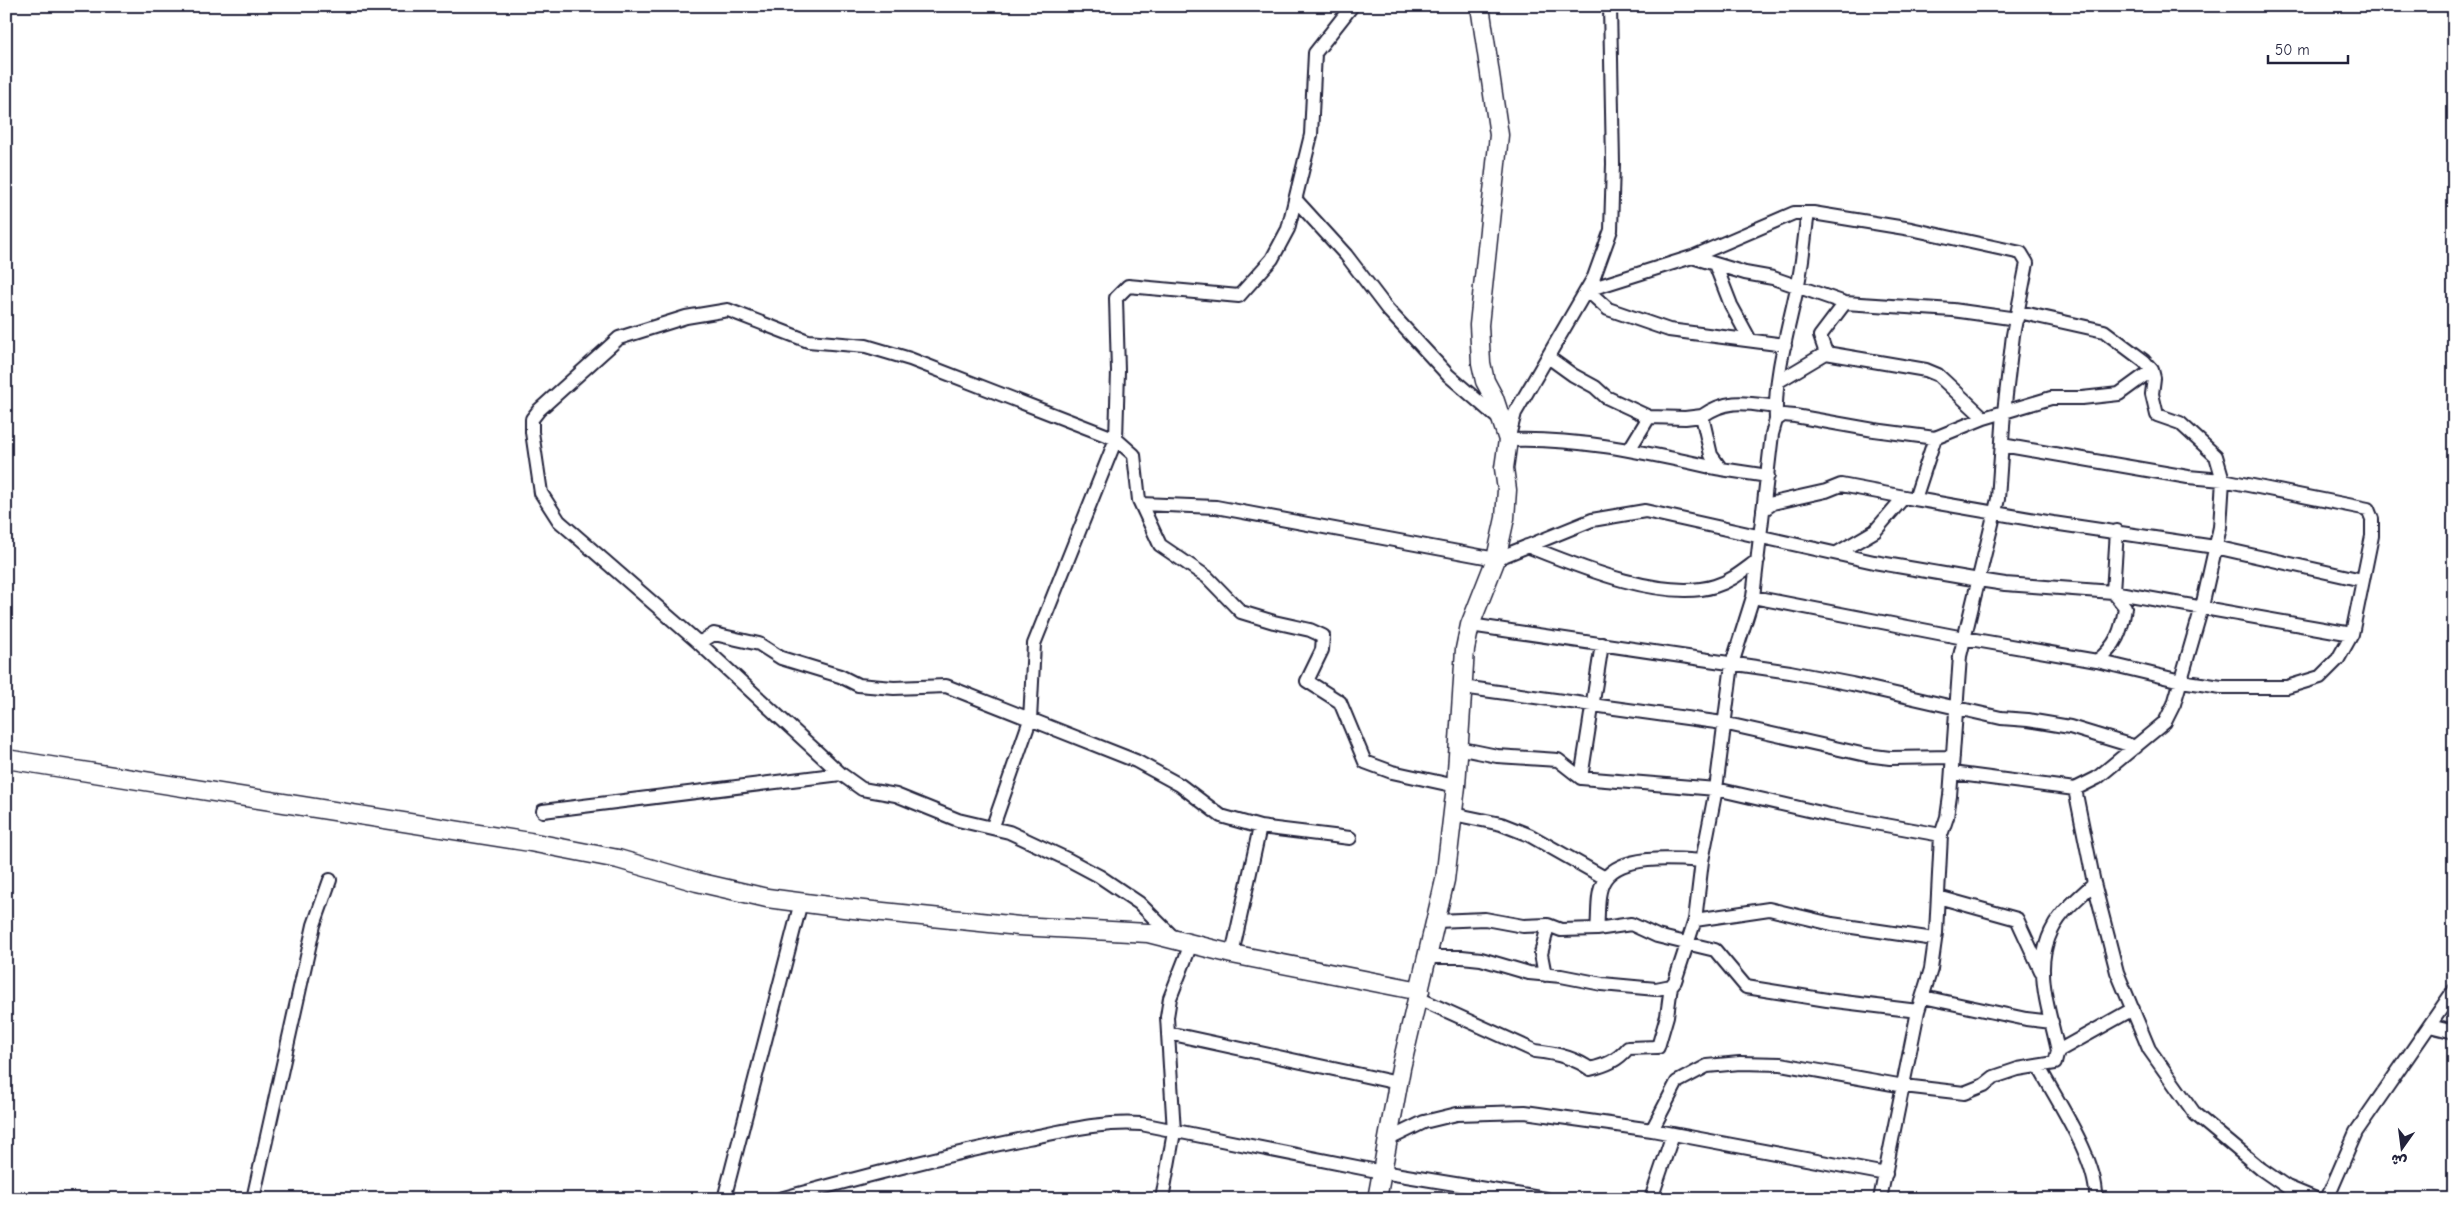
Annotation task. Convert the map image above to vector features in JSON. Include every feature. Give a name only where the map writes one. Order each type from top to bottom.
[{"type":"main road","points":[[1377,1199],[1398,1083],[1445,880],[1456,786],[1465,649],[1470,625],[1496,559],[1505,518],[1507,490],[1504,468],[1508,440],[1503,422],[1485,381],[1481,362],[1478,325],[1499,135],[1480,6]]},
{"type":"main road","points":[[6,759],[530,842],[618,859],[698,882],[767,898],[1019,926],[1148,933],[1232,954],[1419,995]]},
{"type":"street","points":[[993,826],[1030,720],[1034,644],[1116,439],[1118,371],[1116,298],[1128,286],[1239,296],[1272,259],[1288,229],[1311,135],[1315,53],[1352,6]]},
{"type":"street","points":[[1610,6],[1613,164],[1611,230],[1603,257],[1587,290],[1515,413],[1508,440],[1547,438],[1628,450],[1768,476]]},
{"type":"street","points":[[1295,199],[1346,255],[1388,310],[1414,338],[1458,385],[1503,422]]},
{"type":"street","points":[[1587,290],[1692,257],[1794,213],[1808,213],[1911,230],[2021,253],[2027,263],[2013,335],[2004,412],[2000,486],[1960,656],[1952,773],[1947,817],[1941,835],[1938,896],[1931,969],[1918,1011],[1880,1199]]},
{"type":"street","points":[[1419,995],[1535,1051],[1554,1053],[1580,1061],[1590,1069],[1606,1065],[1619,1058],[1628,1048],[1658,1047],[1668,1016],[1671,986],[1675,981],[1686,942],[1695,920],[1702,862],[1716,789],[1732,664],[1753,596],[1779,381],[1798,287],[1808,213]]},
{"type":"street","points":[[1692,257],[1745,273],[1773,278],[1845,303],[2018,316],[2104,331],[2144,361],[2152,370],[2152,394],[2157,415],[2180,423],[2216,456],[2223,480],[2220,527],[2202,607],[2174,704],[2165,722],[2097,778],[2075,789],[1952,773]]},
{"type":"street","points":[[1715,264],[1732,305],[1750,340]]},
{"type":"street","points":[[1587,290],[1608,309],[1669,330],[1785,345]]},
{"type":"street","points":[[1826,353],[1820,336],[1845,303]]},
{"type":"street","points":[[1162,1199],[1174,1132],[1166,1017],[1183,941],[1139,903],[1114,885],[1069,860],[993,826],[958,820],[896,795],[862,789],[840,774],[699,643],[559,521],[541,494],[532,432],[532,419],[539,410],[619,338],[686,317],[728,310],[808,341],[866,346],[910,359],[1116,439],[1134,455],[1136,486],[1141,504],[1160,545],[1207,577],[1241,612],[1310,630],[1323,636],[1322,650],[1307,681],[1340,702],[1365,762],[1392,772],[1456,786]]},
{"type":"street","points":[[1779,381],[1826,353],[1926,370],[1938,375],[1984,418]]},
{"type":"street","points":[[1548,357],[1572,375],[1595,387],[1606,397],[1649,417],[1685,418],[1702,416],[1717,405],[1736,402],[1776,414],[1935,438],[1984,418],[2050,398],[2082,398],[2119,394],[2152,370]]},
{"type":"street","points":[[1702,416],[1711,455],[1721,468]]},
{"type":"street","points":[[1628,450],[1649,417]]},
{"type":"street","points":[[1838,553],[1874,531],[1909,498],[1935,438]]},
{"type":"street","points":[[1753,596],[1964,638],[2097,661],[2181,681],[2221,687],[2287,687],[2320,677],[2338,659],[2352,634],[2372,536],[2372,519],[2368,509],[2223,480],[2179,476],[2002,445]]},
{"type":"street","points":[[1763,510],[1774,503],[1826,492],[1841,486],[1995,513],[2216,547],[2362,580]]},
{"type":"street","points":[[1141,504],[1216,507],[1496,559],[1592,520],[1645,511],[1838,553],[1979,580],[2005,584],[2113,592],[2352,634]]},
{"type":"street","points":[[2097,661],[2110,651],[2123,625],[2125,607],[2113,592],[2116,531]]},
{"type":"street","points":[[1527,546],[1614,577],[1682,590],[1715,586],[1727,582],[1758,560]]},
{"type":"street","points":[[1470,625],[1852,684],[2001,718],[2055,724],[2136,746]]},
{"type":"street","points":[[699,643],[714,634],[760,644],[781,658],[840,676],[858,685],[894,688],[946,686],[1136,761],[1180,785],[1221,816],[1260,827],[1350,838]]},
{"type":"street","points":[[1581,778],[1602,644]]},
{"type":"street","points":[[1462,687],[1593,703],[1724,723],[1866,755],[1890,758],[1953,757]]},
{"type":"street","points":[[1458,748],[1497,756],[1558,760],[1581,778],[1716,789],[1830,815],[1941,835]]},
{"type":"street","points":[[542,810],[840,774]]},
{"type":"street","points":[[2075,789],[2094,883],[2117,972],[2149,1049],[2195,1114],[2287,1187],[2316,1199]]},
{"type":"street","points":[[1453,814],[1501,824],[1522,832],[1605,878]]},
{"type":"street","points":[[1232,954],[1260,827]]},
{"type":"street","points":[[1597,929],[1600,890],[1605,878],[1635,862],[1653,859],[1702,862]]},
{"type":"street","points":[[253,1199],[314,925],[330,880]]},
{"type":"street","points":[[2042,971],[2047,942],[2054,926],[2064,912],[2094,883]]},
{"type":"street","points":[[1652,1130],[1677,1082],[1707,1066],[1740,1063],[1781,1064],[1904,1086],[1964,1093],[1984,1085],[1994,1077],[2018,1068],[2039,1067],[2055,1063],[2058,1051],[2042,971],[2017,919],[1938,896]]},
{"type":"street","points":[[724,1199],[801,902]]},
{"type":"street","points":[[1695,920],[1769,909],[1789,912],[1808,919],[1832,924],[1934,939]]},
{"type":"street","points":[[1436,921],[1485,919],[1523,926],[1548,925],[1561,930],[1597,929],[1631,924],[1658,936],[1715,950],[1746,987],[1827,1000],[1918,1011]]},
{"type":"street","points":[[1545,975],[1541,954],[1548,925]]},
{"type":"street","points":[[1428,957],[1481,959],[1529,973],[1561,976],[1602,984],[1656,989],[1671,986]]},
{"type":"street","points":[[2327,1199],[2356,1132],[2454,990]]},
{"type":"street","points":[[1923,997],[2052,1022]]},
{"type":"street","points":[[2058,1051],[2133,1009]]},
{"type":"street","points":[[2430,1026],[2454,1032]]},
{"type":"street","points":[[1168,1033],[1398,1083]]},
{"type":"street","points":[[2039,1067],[2089,1162],[2097,1187],[2096,1199]]},
{"type":"street","points":[[1387,1140],[1424,1122],[1457,1114],[1525,1112],[1652,1130],[1886,1174]]},
{"type":"street","points":[[780,1199],[968,1150],[1075,1129],[1124,1123],[1141,1124],[1382,1172],[1546,1199]]},
{"type":"street","points":[[1651,1199],[1673,1134]]}]
